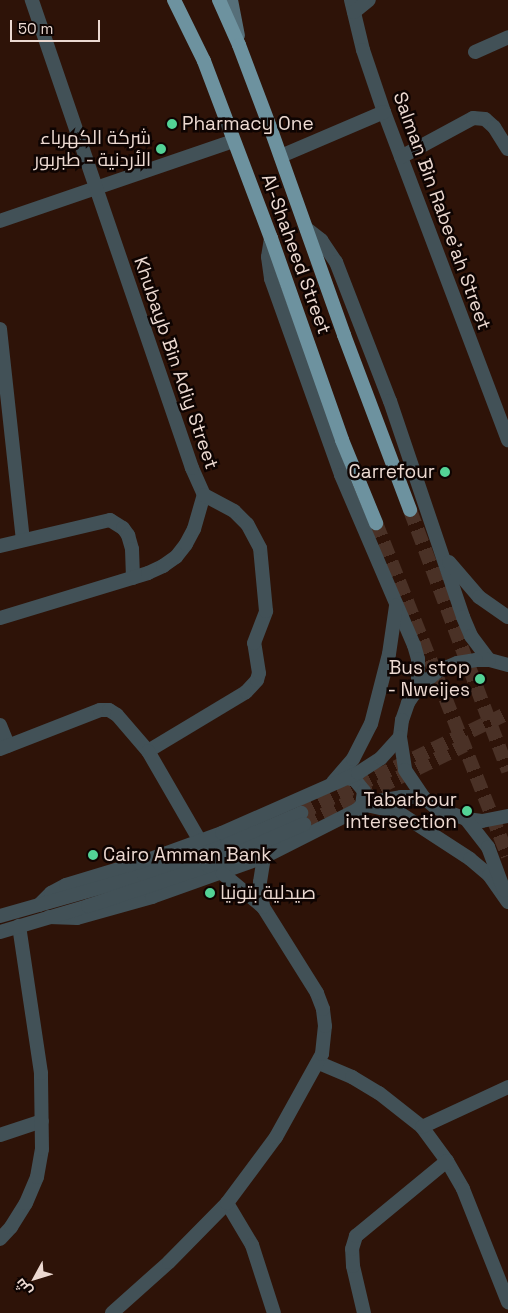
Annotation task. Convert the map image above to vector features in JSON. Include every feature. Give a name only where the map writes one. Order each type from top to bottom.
[{"type":"highway","name":"Al-Shaheed Street","points":[[174,0],[204,60],[271,238],[342,440],[376,523]]},
{"type":"highway","name":"Al-Shaheed Street","points":[[219,0],[240,45],[344,335],[410,510]]},
{"type":"main road","points":[[231,0],[240,45]]},
{"type":"street","name":"Khubayb Bin Adiy Street","points":[[0,618],[133,578],[163,566],[176,556],[186,544],[194,529],[204,495],[189,459],[32,0]]},
{"type":"street","name":"Salman Bin Rabee'ah Street","points":[[369,0],[353,6],[363,50],[384,112],[508,440]]},
{"type":"street","points":[[475,52],[508,37]]},
{"type":"street","points":[[280,156],[384,112]]},
{"type":"street","points":[[401,156],[473,118],[485,119],[494,127],[508,149]]},
{"type":"street","points":[[0,222],[234,141]]},
{"type":"street","points":[[307,229],[321,240],[336,262],[390,401],[468,629],[489,660]]},
{"type":"street","points":[[271,238],[268,257],[271,279],[341,475],[415,650],[419,674],[418,688]]},
{"type":"street","points":[[0,329],[23,540]]},
{"type":"street","points":[[148,752],[246,692],[257,680],[258,673],[254,643],[266,612],[260,548],[247,524],[234,512],[204,495]]},
{"type":"street","points":[[0,546],[110,520],[116,522],[128,535],[132,550],[133,578]]},
{"type":"street","points":[[443,555],[479,597],[508,617]]},
{"type":"street","points":[[330,785],[353,759],[371,724],[389,654],[396,605]]},
{"type":"street","points":[[508,665],[489,660],[476,660],[450,665],[438,671],[418,688],[408,703],[402,720],[400,737],[405,770],[423,797],[443,811],[466,820],[482,821],[508,816]]},
{"type":"street","points":[[0,725],[4,747],[100,710],[109,710],[118,715],[148,752],[200,841]]},
{"type":"street","points":[[39,905],[51,893],[66,886],[200,841],[348,778],[377,762],[400,737]]},
{"type":"street","points":[[348,778],[355,780],[364,791],[362,808]]},
{"type":"street","points":[[49,917],[63,919],[91,915],[223,874],[264,857],[362,808],[390,799],[423,797]]},
{"type":"street","points":[[362,808],[398,812],[470,859],[489,876],[508,902]]},
{"type":"street","points":[[0,916],[135,877],[302,819],[208,866],[0,932]]},
{"type":"street","points":[[466,820],[480,835],[491,852],[508,902]]},
{"type":"street","points":[[263,907],[260,882],[264,857]]},
{"type":"street","points":[[112,1313],[175,1256],[227,1202],[276,1137],[319,1063],[324,1043],[323,1009],[308,978],[263,907],[223,874]]},
{"type":"street","points":[[0,1239],[11,1227],[26,1203],[36,1177],[42,1149],[41,1073],[19,926]]},
{"type":"street","points":[[319,1063],[352,1077],[379,1093],[422,1127],[447,1161],[463,1189],[508,1302]]},
{"type":"street","points":[[422,1127],[508,1086]]},
{"type":"street","points":[[0,1135],[42,1121]]},
{"type":"street","points":[[364,1313],[353,1266],[352,1249],[356,1236],[447,1161]]},
{"type":"street","points":[[227,1202],[252,1245],[274,1313]]},
{"type":"tunnel","points":[[410,510],[508,771]]},
{"type":"tunnel","points":[[376,523],[508,856]]},
{"type":"tunnel","points":[[301,813],[508,713]]},
{"type":"tunnel","points":[[304,824],[465,745]]},
{"type":"place","name":"Pharmacy One","points":[[172,124]]},
{"type":"place","name":"شركة الكهرباء الأردنية - طبربور","points":[[161,149]]},
{"type":"place","name":"Carrefour","points":[[445,472]]},
{"type":"place","name":"Bus stop - Nweijes","points":[[480,679]]},
{"type":"place","name":"Tabarbour intersection","points":[[467,811]]},
{"type":"place","name":"Cairo Amman Bank","points":[[93,855]]},
{"type":"place","name":"صيدلية بتونيا","points":[[210,893]]}]
